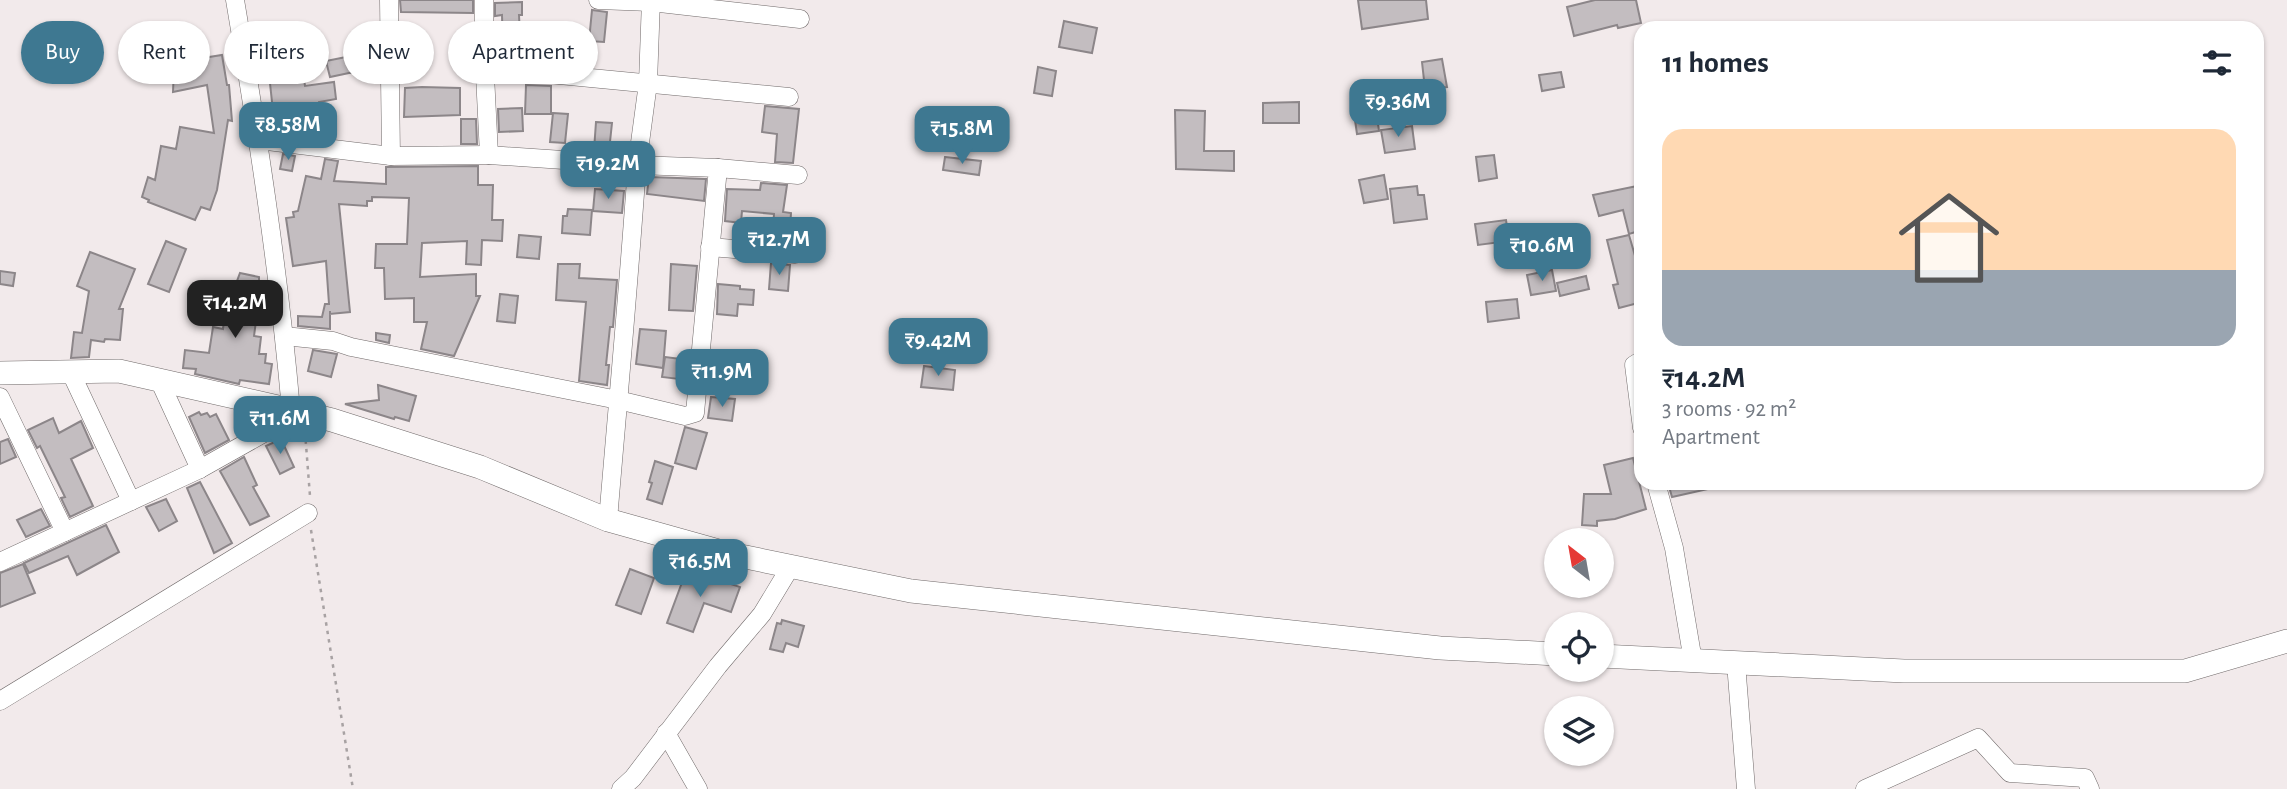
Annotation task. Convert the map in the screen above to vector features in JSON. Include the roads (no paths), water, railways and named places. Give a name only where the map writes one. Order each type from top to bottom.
[{"type":"street","points":[[0,562],[200,469],[280,424],[291,410],[259,140],[235,0]]},
{"type":"street","points":[[389,0],[391,156]]},
{"type":"street","points":[[484,0],[489,155]]},
{"type":"street","points":[[598,0],[651,1],[800,19]]},
{"type":"street","points":[[608,520],[637,165],[648,83],[651,1]]},
{"type":"street","points":[[598,78],[789,97]]},
{"type":"street","points":[[259,140],[391,156],[489,155],[799,174]]},
{"type":"street","points":[[284,336],[333,341],[351,347],[618,400],[685,416],[695,413],[718,168]]},
{"type":"street","points":[[710,247],[794,254]]},
{"type":"street","points":[[0,373],[118,371],[291,410],[332,420],[480,467],[608,520],[726,553],[911,591],[1440,648],[1544,653]]},
{"type":"street","points":[[71,373],[131,501]]},
{"type":"street","points":[[160,382],[200,469]]},
{"type":"street","points":[[0,397],[65,532]]},
{"type":"street","points":[[1658,490],[1674,548],[1693,661]]},
{"type":"street","points":[[0,701],[308,513]]},
{"type":"street","points":[[631,785],[666,733],[762,614],[791,566]]},
{"type":"street","points":[[1614,657],[1905,671],[2185,671],[2287,641]]},
{"type":"street","points":[[1736,663],[1746,789]]},
{"type":"street","points":[[666,733],[698,789]]},
{"type":"street","points":[[1865,789],[1899,783],[1978,738],[2013,781],[2085,778],[2090,789]]}]
